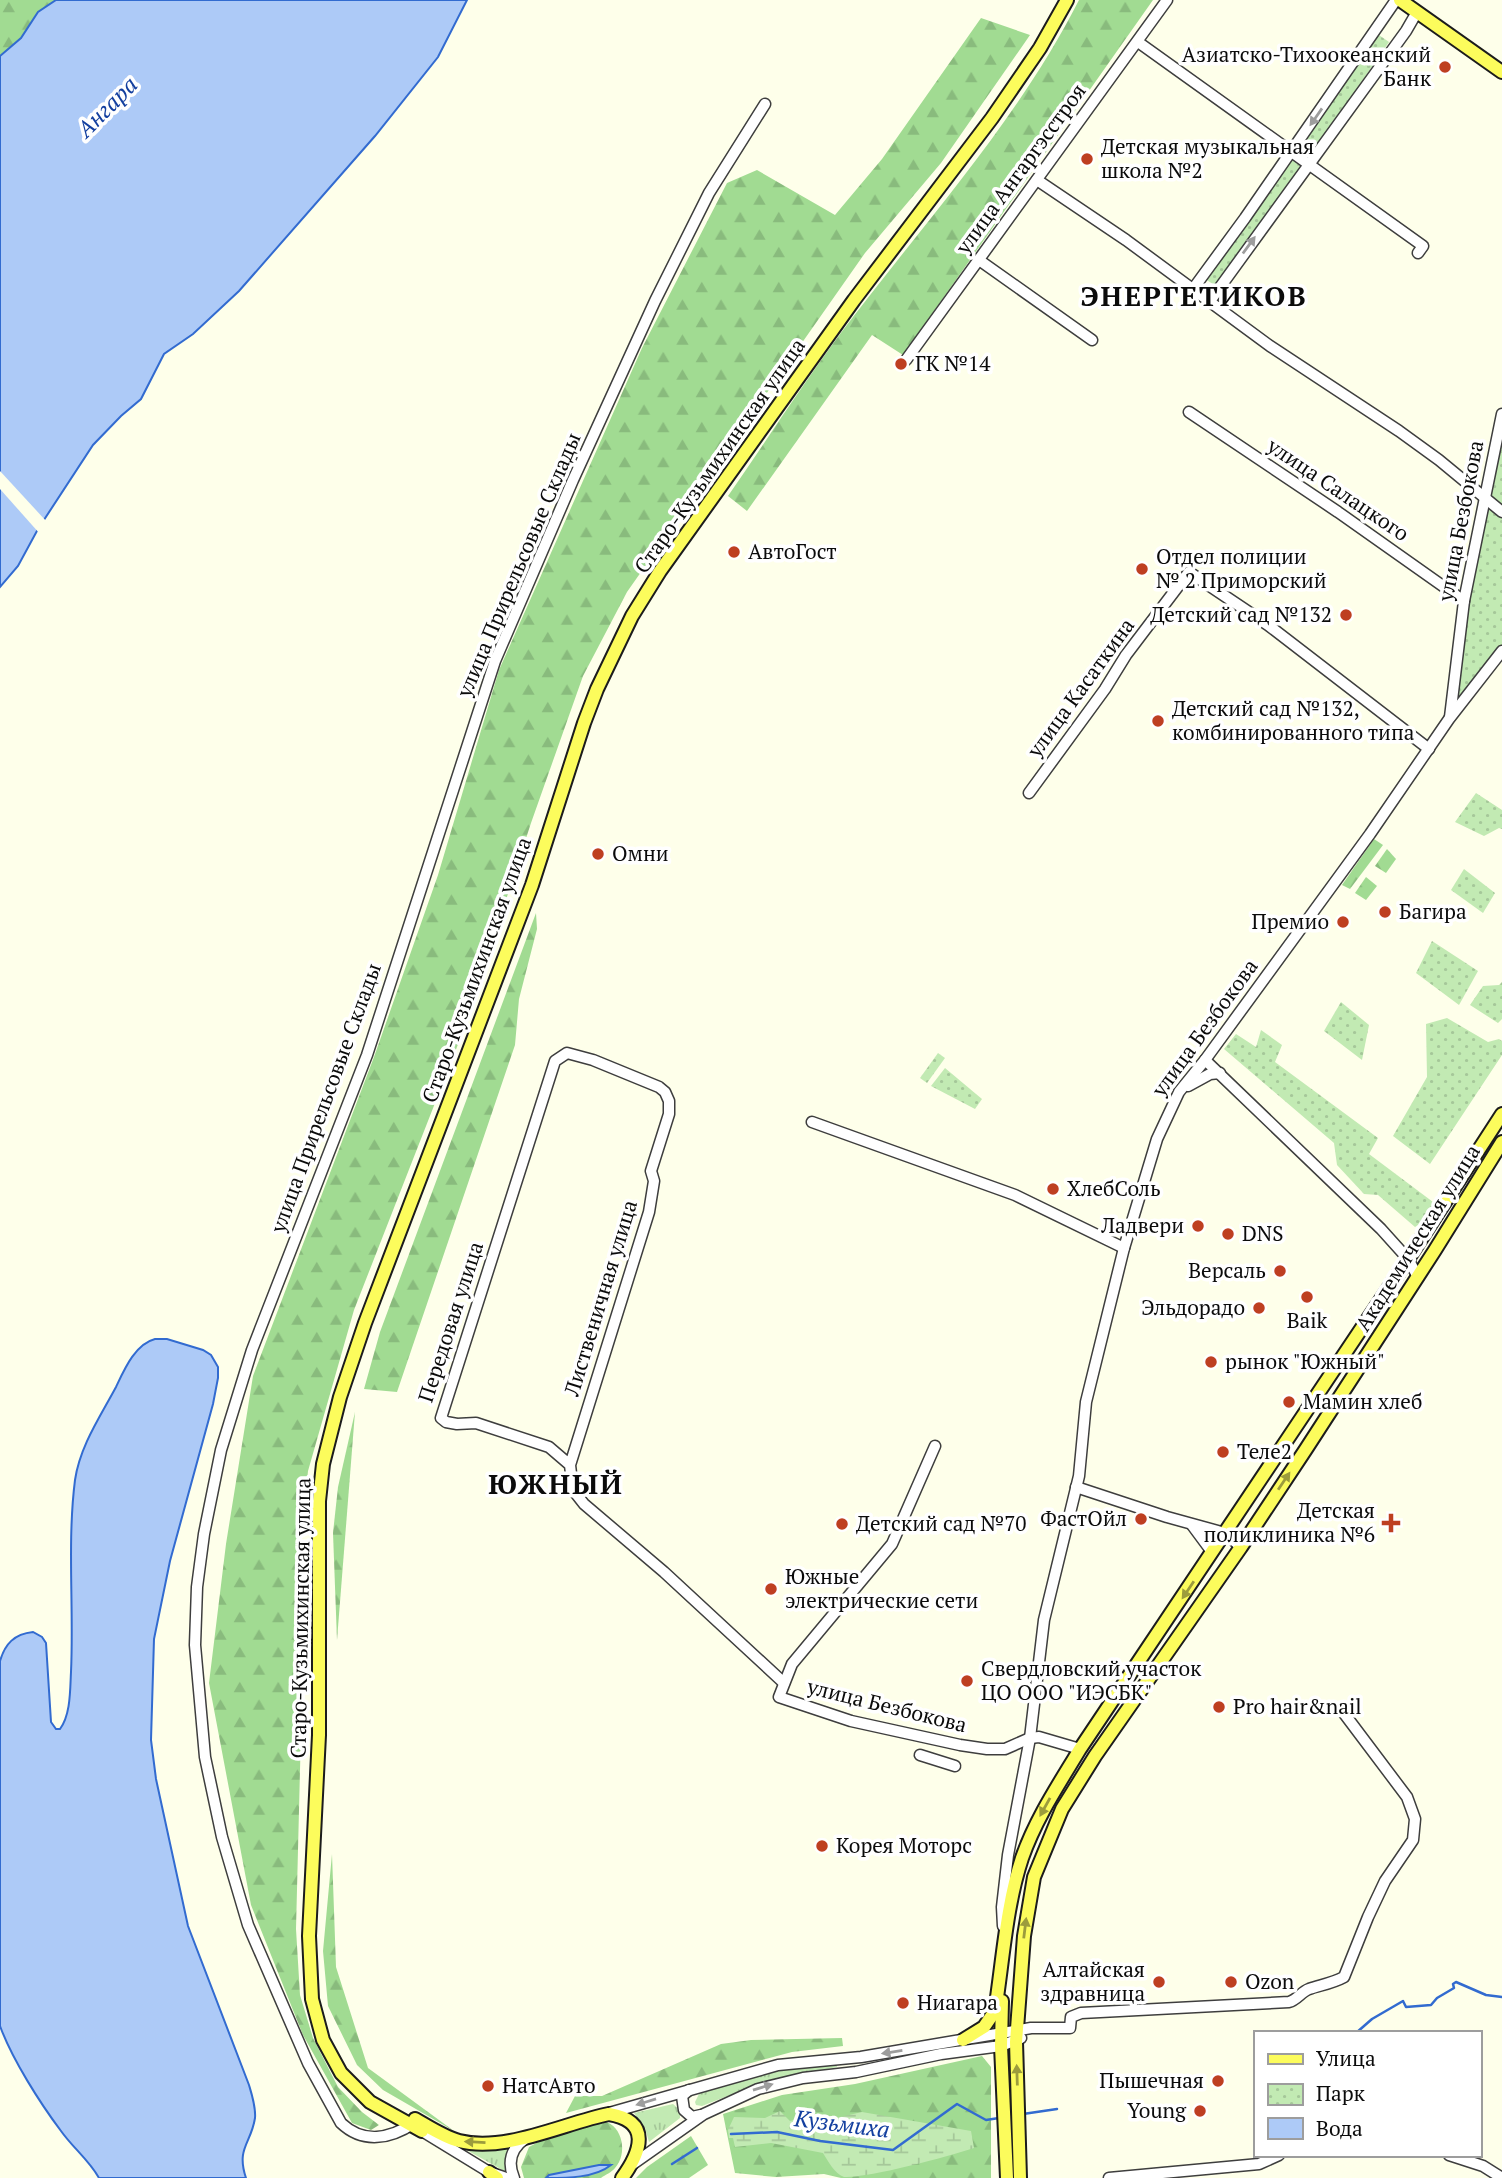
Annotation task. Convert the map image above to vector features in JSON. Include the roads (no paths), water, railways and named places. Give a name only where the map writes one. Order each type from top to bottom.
[{"type":"main road","name":"Старо-Кузьмихинская улица","points":[[609,2114],[494,2143],[466,2142],[450,2138],[417,2126],[370,2102],[336,2066],[323,2040],[312,1999],[309,1960],[319,1735],[319,1501],[326,1446],[365,1323],[532,885],[584,723],[605,671],[632,616],[660,571],[854,300],[992,118],[1040,48],[1067,0]]},
{"type":"main road","points":[[1398,0],[1502,72]]},
{"type":"main road","points":[[963,2040],[984,2027],[995,2011],[1014,1887],[1022,1858],[1043,1810],[1080,1749],[1502,1114]]},
{"type":"main road","name":"Академическая улица","points":[[1020,2178],[1017,2037],[1029,1899],[1038,1867],[1062,1809],[1103,1745],[1241,1547],[1418,1277],[1502,1142]]},
{"type":"main road","points":[[1248,1499],[1262,1514]]},
{"type":"main road","points":[[1003,1955],[1001,2040],[1007,2178]]},
{"type":"main road","points":[[609,2114],[628,2120],[638,2133],[638,2151],[622,2178]]},
{"type":"street","name":"улица Ангаргэсстроя","points":[[906,360],[1167,0]]},
{"type":"street","points":[[1193,289],[1398,0]]},
{"type":"street","points":[[1210,301],[1406,31],[1417,12]]},
{"type":"street","points":[[1138,42],[1423,246],[1418,253]]},
{"type":"street","name":"улица Прирельсовые Склады","points":[[417,2126],[384,2138],[358,2134],[341,2123],[308,2063],[248,1925],[222,1837],[208,1770],[195,1645],[197,1587],[204,1534],[221,1450],[252,1350],[367,1055],[495,661],[573,480],[655,301],[709,193],[765,104]]},
{"type":"street","points":[[1037,180],[1270,345],[1399,431],[1502,512]]},
{"type":"street","points":[[979,260],[1092,340]]},
{"type":"street","name":"улица Салацкого","points":[[1189,412],[1464,601]]},
{"type":"street","name":"улица Безбокова","points":[[1449,719],[1464,601],[1502,414]]},
{"type":"street","name":"улица Касаткина","points":[[1029,793],[1189,572],[1268,625],[1429,749]]},
{"type":"street","name":"улица Безбокова","points":[[1003,1955],[1002,1907],[1008,1855],[1030,1738],[1044,1620],[1076,1487],[1086,1402],[1124,1248],[1157,1139],[1179,1092],[1205,1060],[1449,719],[1502,651]]},
{"type":"street","name":"Передовая улица","points":[[569,1465],[549,1447],[476,1423],[457,1424],[441,1418],[555,1061],[566,1053],[593,1060],[659,1087],[669,1101]]},
{"type":"street","points":[[1205,1060],[1366,1214],[1408,1259],[1418,1277]]},
{"type":"street","points":[[1179,1092],[1197,1079],[1220,1073]]},
{"type":"street","name":"Лиственичная улица","points":[[569,1465],[649,1212],[654,1181],[651,1171],[669,1114],[669,1101]]},
{"type":"street","points":[[812,1122],[1015,1195],[1124,1248]]},
{"type":"street","name":"улица Безбокова","points":[[935,1446],[892,1544],[792,1664],[779,1697],[850,1721],[986,1749],[1005,1749],[1030,1738]]},
{"type":"street","points":[[569,1465],[573,1490],[583,1504],[664,1572],[784,1683]]},
{"type":"street","points":[[1076,1487],[1225,1533],[1241,1547]]},
{"type":"street","points":[[1192,1525],[1212,1552]]},
{"type":"street","points":[[616,2178],[704,2114],[740,2095],[775,2084],[1017,2037],[1048,2028],[1070,2028],[1072,2017],[1081,2013],[1289,2003],[1306,1990],[1344,1977],[1385,1881],[1413,1840],[1415,1819],[1407,1797],[1372,1747],[1343,1712]]},
{"type":"street","points":[[1030,1738],[1039,1737],[1080,1749]]},
{"type":"street","points":[[920,1755],[954,1766]]},
{"type":"street","points":[[609,2114],[778,2065],[861,2057],[963,2040],[1001,2040]]},
{"type":"street","points":[[689,2090],[682,2097],[684,2110],[692,2117],[704,2114]]},
{"type":"street","name":"Старо-Кузьмихинская улица","points":[[417,2126],[493,2175],[506,2178]]},
{"type":"street","points":[[514,2178],[510,2166],[512,2152],[523,2139],[536,2134]]},
{"type":"street","points":[[1109,2178],[1259,2164],[1275,2157]]},
{"type":"street","points":[[1455,2157],[1483,2166],[1502,2178]]},
{"type":"water","name":"Ангара","points":[[56,0],[467,0],[438,57],[375,136],[239,291],[193,334],[164,354],[141,399],[93,445],[38,529],[18,566],[0,587],[0,56],[21,38],[38,12]]},
{"type":"water","points":[[155,1339],[167,1339],[203,1350],[211,1355],[218,1367],[213,1404],[170,1561],[154,1639],[151,1740],[156,1779],[188,1926],[254,2101],[255,2118],[243,2153],[246,2178],[99,2178],[61,2131],[36,2094],[0,2026],[0,1661],[8,1645],[16,1638],[33,1632],[42,1637],[46,1643],[51,1722],[56,1729],[60,1729],[68,1709],[70,1694],[71,1528],[78,1467],[91,1432],[127,1366],[142,1346]]},
{"type":"water","points":[[611,2165],[589,2175],[546,2178],[549,2175]]},
{"type":"waterway","name":"Кузьмиха","points":[[1358,2031],[1372,2019],[1403,2001],[1406,2007],[1431,2005],[1454,1988],[1453,1984],[1456,1982],[1486,1995],[1502,1997]]},
{"type":"waterway","name":"Кузьмиха","points":[[731,2134],[777,2132],[820,2141],[893,2150],[957,2104],[986,2120],[999,2118]]},
{"type":"waterway","name":"Кузьмиха","points":[[1023,2114],[1057,2109]]},
{"type":"waterway","points":[[672,2164],[697,2148]]},
{"type":"place","name":"Азиатско-Тихоокеанский Банк","points":[[1445,67]]},
{"type":"place","name":"Детская музыкальная школа №2","points":[[1087,159]]},
{"type":"place","name":"ГК №14","points":[[901,364]]},
{"type":"place","name":"АвтоГост","points":[[734,552]]},
{"type":"place","name":"Отдел полиции № 2 Приморский","points":[[1142,569]]},
{"type":"place","name":"Детский сад №132","points":[[1346,615]]},
{"type":"place","name":"Детский сад №132, комбинированного типа","points":[[1158,721]]},
{"type":"place","name":"Омни","points":[[598,854]]},
{"type":"place","name":"Багира","points":[[1385,912]]},
{"type":"place","name":"Премио","points":[[1343,922]]},
{"type":"place","name":"ХлебСоль","points":[[1053,1189]]},
{"type":"place","name":"Ладвери","points":[[1198,1226]]},
{"type":"place","name":"DNS","points":[[1228,1234]]},
{"type":"place","name":"Версаль","points":[[1280,1271]]},
{"type":"place","name":"Baik","points":[[1307,1297]]},
{"type":"place","name":"Эльдорадо","points":[[1259,1308]]},
{"type":"place","name":"рынок \"Южный\"","points":[[1211,1362]]},
{"type":"place","name":"Мамин хлеб","points":[[1289,1402]]},
{"type":"place","name":"Теле2","points":[[1223,1452]]},
{"type":"place","name":"ФастОйл","points":[[1141,1519]]},
{"type":"place","name":"Детская поликлиника №6","points":[[1391,1523]]},
{"type":"place","name":"Детский сад №70","points":[[842,1524]]},
{"type":"place","name":"Южные электрические сети","points":[[771,1589]]},
{"type":"place","name":"Свердловский участок ЦО ООО \"ИЭСБК\"","points":[[967,1681]]},
{"type":"place","name":"Pro hair&nail","points":[[1219,1707]]},
{"type":"place","name":"Корея Моторс","points":[[822,1846]]},
{"type":"place","name":"Алтайская здравница","points":[[1159,1982]]},
{"type":"place","name":"Ozon","points":[[1231,1982]]},
{"type":"place","name":"Ниагара","points":[[903,2003]]},
{"type":"place","name":"Пышечная","points":[[1218,2081]]},
{"type":"place","name":"НатсАвто","points":[[488,2086]]},
{"type":"place","name":"Young","points":[[1200,2111]]},
{"type":"district","name":"ЭНЕРГЕТИКОВ","points":[[1194,296]]},
{"type":"district","name":"ЮЖНЫЙ","points":[[556,1484]]}]
